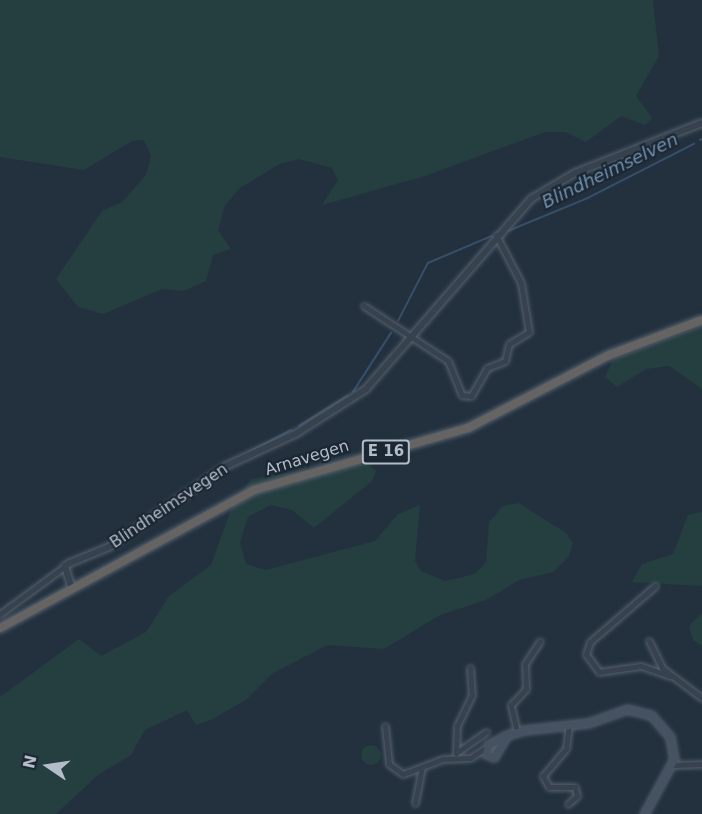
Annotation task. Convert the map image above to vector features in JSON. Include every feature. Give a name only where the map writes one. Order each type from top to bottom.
[{"type":"highway","name":"Arnavegen","points":[[0,628],[71,586],[254,490],[468,428],[609,355],[702,320]]},
{"type":"main road","points":[[507,735],[494,757],[484,749],[507,735],[518,732],[569,726],[618,710],[645,712],[670,737],[673,765],[644,814]]},
{"type":"street","name":"Blindheimsvegen","points":[[0,614],[65,566],[111,546],[226,466],[297,433],[366,389],[413,337],[522,206],[558,182],[702,123]]},
{"type":"street","points":[[364,306],[452,365],[466,398],[487,368],[505,361],[509,344],[526,337],[521,283],[496,235]]},
{"type":"street","points":[[65,566],[71,586]]},
{"type":"street","points":[[655,586],[590,642],[586,654],[599,672],[641,666],[670,676],[702,698]]},
{"type":"street","points":[[518,732],[511,705],[526,689],[525,664],[540,641]]},
{"type":"street","points":[[648,641],[670,676]]},
{"type":"street","points":[[456,756],[458,726],[472,695],[470,668]]},
{"type":"street","points":[[385,726],[386,754],[395,771],[422,768],[484,749]]},
{"type":"street","points":[[568,804],[577,796],[575,787],[549,788],[543,776],[566,749],[569,726]]},
{"type":"street","points":[[456,756],[486,732]]},
{"type":"street","points":[[673,765],[702,764]]},
{"type":"street","points":[[415,803],[422,768]]},
{"type":"green space","points":[[0,0],[653,0],[659,56],[636,96],[652,118],[645,125],[621,116],[586,142],[565,132],[545,132],[425,176],[322,205],[338,180],[332,168],[299,159],[280,164],[240,188],[225,205],[218,230],[231,249],[213,255],[206,281],[183,291],[162,289],[103,314],[78,307],[56,279],[102,211],[122,202],[146,175],[151,156],[144,140],[132,141],[84,170],[0,157]]},
{"type":"green space","points":[[702,326],[702,389],[669,366],[646,369],[617,387],[605,377],[613,359]]},
{"type":"green space","points":[[352,463],[366,463],[376,471],[372,481],[314,528],[292,510],[271,505],[248,517],[240,542],[246,564],[266,570],[375,541],[398,514],[420,505],[415,561],[421,571],[445,581],[475,574],[486,562],[489,522],[503,506],[519,503],[566,533],[573,543],[569,556],[553,572],[519,580],[486,600],[440,615],[384,649],[328,645],[273,673],[247,699],[213,719],[196,725],[187,710],[145,730],[131,755],[98,775],[56,814],[0,814],[0,697],[79,639],[101,656],[146,632],[169,596],[211,565],[233,504],[251,479]]},
{"type":"green space","points":[[702,512],[702,586],[632,582],[642,564],[673,554],[688,515]]},
{"type":"green space","points":[[702,613],[702,646],[693,640],[689,626]]},
{"type":"green space","points":[[371,745],[378,748],[381,755],[378,762],[371,765],[364,762],[361,755],[364,748]]},
{"type":"waterway","name":"Blindheimselven","points":[[508,231],[588,198],[694,144]]},
{"type":"waterway","name":"Blindheimselven","points":[[398,321],[428,263],[492,236]]},
{"type":"waterway","name":"Blindheimselven","points":[[353,392],[391,333]]},
{"type":"waterway","name":"Blindheimselven","points":[[299,426],[347,396]]},
{"type":"waterway","name":"Blindheimselven","points":[[251,451],[291,430]]}]
